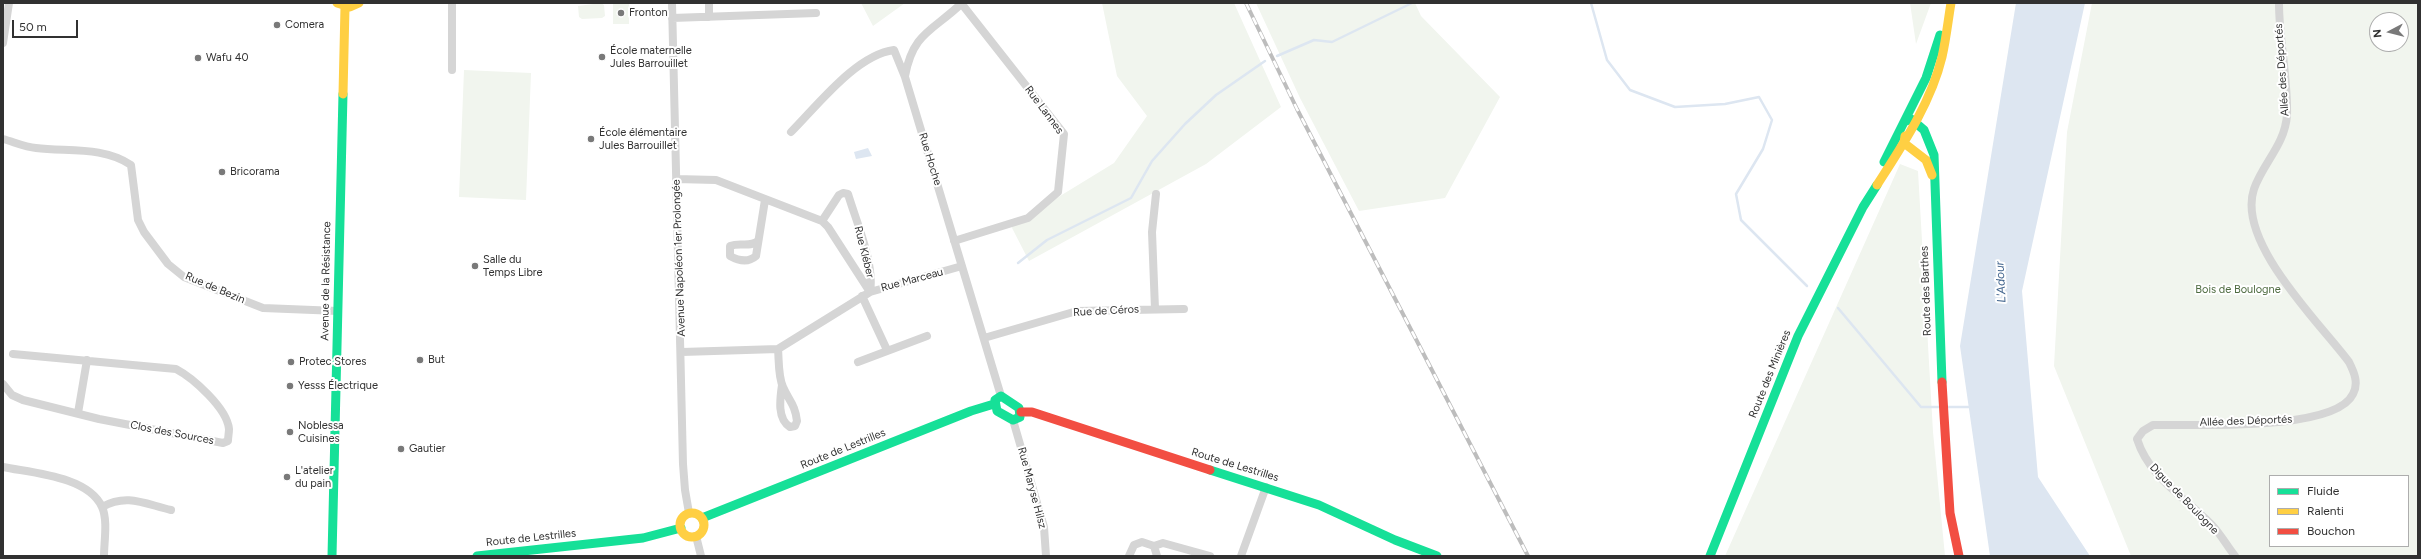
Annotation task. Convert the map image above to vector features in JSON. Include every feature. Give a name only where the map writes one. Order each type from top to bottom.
[{"type":"street","points":[[3,43],[9,3]]},
{"type":"street","points":[[341,5],[359,3]]},
{"type":"street","points":[[452,3],[452,70]]},
{"type":"street","name":"Avenue Napoléon 1er Prolongée","points":[[672,3],[682,352],[684,484],[689,513]]},
{"type":"street","points":[[709,3],[709,17]]},
{"type":"street","name":"Rue Lannes","points":[[905,77],[912,49],[918,39],[961,3],[1064,134],[1058,192],[1028,218],[954,241]]},
{"type":"street","name":"Allée des Déportés","points":[[2137,439],[2143,431],[2153,424],[2259,423],[2305,418],[2330,413],[2342,405],[2353,394],[2356,376],[2349,362],[2288,286],[2266,251],[2253,222],[2251,202],[2254,189],[2283,139],[2287,115],[2279,34],[2279,3]]},
{"type":"street","name":"Avenue de la Résistance","points":[[332,556],[338,311],[341,5]]},
{"type":"street","points":[[1911,120],[1951,5]]},
{"type":"street","points":[[1911,120],[1942,58],[1951,5]]},
{"type":"street","points":[[672,18],[816,12]]},
{"type":"street","name":"Rue Hoche","points":[[791,132],[853,71],[882,52],[894,50],[905,77],[1001,396]]},
{"type":"street","name":"Route des Minières","points":[[1863,207],[1904,142],[1911,120]]},
{"type":"street","name":"Route des Minières","points":[[1710,556],[1798,336],[1863,207],[1869,192],[1911,120]]},
{"type":"street","name":"Route des Barthes","points":[[1911,120],[1929,139],[1936,170],[1934,181],[1941,385],[1944,399],[1944,439],[1950,512],[1954,537],[1960,556]]},
{"type":"street","name":"Rue de Bezin","points":[[3,139],[33,148],[98,152],[123,159],[131,164],[138,220],[144,232],[168,264],[184,276],[263,308],[338,311]]},
{"type":"street","name":"Route des Barthes","points":[[1904,142],[1926,160],[1934,181]]},
{"type":"street","points":[[676,179],[716,180],[822,221]]},
{"type":"street","name":"Rue Kléber","points":[[843,193],[848,194],[869,267],[872,281],[870,292],[828,227],[822,221],[839,196],[843,193]]},
{"type":"street","points":[[1155,309],[1152,232],[1156,194]]},
{"type":"street","points":[[758,242],[765,200]]},
{"type":"street","name":"Rue Marceau","points":[[778,349],[870,292],[962,266]]},
{"type":"street","points":[[862,296],[887,350]]},
{"type":"street","name":"Rue de Céros","points":[[984,338],[1077,311],[1184,309]]},
{"type":"street","points":[[858,362],[927,336]]},
{"type":"street","points":[[682,352],[778,349],[782,385]]},
{"type":"street","name":"Clos des Sources","points":[[3,384],[12,395],[23,400],[223,443],[228,442],[229,428],[221,411],[195,380],[176,369],[13,354]]},
{"type":"street","points":[[78,413],[87,360]]},
{"type":"street","points":[[1001,396],[1021,412],[1020,417],[1013,420],[997,411],[994,404],[995,400],[1001,396]]},
{"type":"street","name":"Route de Lestrilles","points":[[702,518],[971,411],[994,404]]},
{"type":"street","name":"Route de Lestrilles","points":[[1021,412],[1032,412],[1319,505],[1395,540],[1437,556]]},
{"type":"street","name":"Rue Maryse Hilsz","points":[[1013,420],[1040,512],[1046,556]]},
{"type":"street","name":"Digue de Boulogne","points":[[2137,439],[2148,463],[2158,475],[2212,525],[2234,556]]},
{"type":"street","points":[[3,467],[67,480],[78,484],[102,507],[104,556]]},
{"type":"street","points":[[1241,556],[1266,487]]},
{"type":"street","points":[[102,507],[119,499],[128,499],[171,510]]},
{"type":"street","points":[[689,513],[695,513],[702,518],[702,531],[696,536],[685,534],[681,528],[681,521],[689,513]]},
{"type":"street","name":"Route de Lestrilles","points":[[477,556],[643,538],[681,528]]},
{"type":"street","points":[[696,536],[701,556]]},
{"type":"street","points":[[1129,556],[1131,549],[1138,543],[1146,542],[1154,546],[1163,543],[1210,556]]},
{"type":"street","points":[[1154,546],[1157,556]]},
{"type":"green space","points":[[601,3],[604,5],[605,16],[602,18],[582,19],[579,17],[578,6]]},
{"type":"green space","name":"Fronton","points":[[613,3],[629,3],[629,24],[613,24]]},
{"type":"green space","points":[[861,3],[905,3],[873,26]]},
{"type":"green space","points":[[1102,3],[1234,3],[1281,107],[1206,164],[1029,261],[1011,226],[1114,163],[1147,116],[1117,76]]},
{"type":"green space","points":[[1256,3],[1415,3],[1421,16],[1500,97],[1445,198],[1359,211],[1300,98]]},
{"type":"green space","points":[[1910,3],[1931,3],[1916,44]]},
{"type":"green space","name":"Bois de Boulogne","points":[[2092,3],[2418,3],[2418,556],[2131,556],[2054,366],[2067,132]]},
{"type":"green space","points":[[464,70],[531,73],[526,200],[459,197]]},
{"type":"green space","points":[[1900,164],[1918,171],[1933,432],[1945,556],[1725,556]]},
{"type":"water","name":"L'Adour","points":[[2016,3],[2085,3],[2022,291],[2038,477],[2090,556],[1990,556],[1960,346]]},
{"type":"water","points":[[868,148],[872,156],[856,159],[854,152]]},
{"type":"waterway","points":[[1277,56],[1314,40],[1332,42],[1412,3]]},
{"type":"waterway","points":[[1591,3],[1607,60],[1630,90],[1675,107],[1725,104],[1759,97],[1772,120],[1763,149],[1736,194],[1741,220],[1807,286]]},
{"type":"waterway","points":[[1018,263],[1047,240],[1131,198],[1152,161],[1185,124],[1216,95],[1265,61]]},
{"type":"waterway","points":[[1838,308],[1921,407],[1939,407]]},
{"type":"waterway","points":[[1946,407],[1970,407]]},
{"type":"railway","points":[[1246,3],[1297,109],[1528,556]]},
{"type":"traffic: fast","points":[[1884,162],[1926,78],[1940,35]]},
{"type":"traffic: fast","points":[[332,556],[343,94]]},
{"type":"traffic: fast","points":[[1906,121],[1911,119],[1924,130],[1934,155],[1942,382]]},
{"type":"traffic: fast","points":[[1710,556],[1798,336],[1863,207],[1877,185]]},
{"type":"traffic: fast","points":[[1001,396],[1019,408],[1020,417],[1013,420],[997,411],[995,400],[1001,396]]},
{"type":"traffic: fast","points":[[702,518],[971,411],[994,404]]},
{"type":"traffic: fast","points":[[1210,470],[1319,505],[1395,540],[1437,556]]},
{"type":"traffic: fast","points":[[477,556],[643,538],[681,528]]},
{"type":"traffic: slow","points":[[337,3],[350,7],[359,3]]},
{"type":"traffic: slow","points":[[1877,185],[1915,124],[1931,91],[1942,57],[1951,3]]},
{"type":"traffic: slow","points":[[343,94],[345,7]]},
{"type":"traffic: slow","points":[[1905,136],[1904,143],[1926,160],[1932,175]]},
{"type":"traffic: slow","points":[[692,513],[700,517],[704,525],[700,533],[692,537],[684,533],[680,525],[684,517],[692,513]]},
{"type":"traffic: jam","points":[[1942,382],[1950,513],[1959,556]]},
{"type":"traffic: jam","points":[[1021,412],[1032,412],[1210,470]]},
{"type":"place","name":"Fronton","points":[[621,13]]},
{"type":"place","name":"Comera","points":[[277,25]]},
{"type":"place","name":"École maternelle Jules Barrouillet","points":[[602,57]]},
{"type":"place","name":"Wafu 40","points":[[198,58]]},
{"type":"place","name":"École élémentaire Jules Barrouillet","points":[[591,139]]},
{"type":"place","name":"Bricorama","points":[[222,172]]},
{"type":"place","name":"Salle du Temps Libre","points":[[475,266]]},
{"type":"place","name":"But","points":[[420,360]]},
{"type":"place","name":"Protec Stores","points":[[291,362]]},
{"type":"place","name":"Yesss Électrique","points":[[290,386]]},
{"type":"place","name":"Noblessa Cuisines","points":[[290,432]]},
{"type":"place","name":"Gautier","points":[[401,449]]},
{"type":"place","name":"L'atelier du pain","points":[[287,477]]}]
